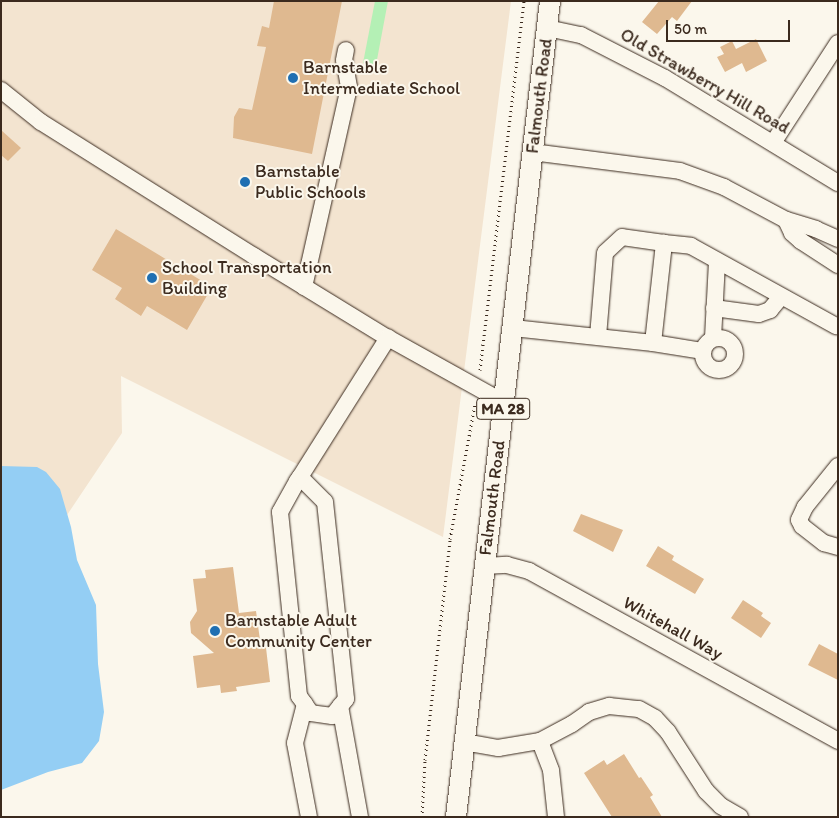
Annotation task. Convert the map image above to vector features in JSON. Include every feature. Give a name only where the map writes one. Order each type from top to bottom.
[{"type":"main road","name":"Falmouth Road","points":[[456,817],[550,1]]},
{"type":"street","name":"Old Strawberry Hill Road","points":[[546,28],[581,35],[665,78],[838,183]]},
{"type":"street","points":[[773,143],[838,42]]},
{"type":"street","points":[[304,287],[349,87],[344,60],[346,50]]},
{"type":"street","points":[[1,90],[41,122],[304,287],[388,338],[503,402]]},
{"type":"street","points":[[532,152],[680,171],[724,187],[786,220],[816,228],[838,239]]},
{"type":"street","points":[[786,220],[792,232],[801,241],[838,265]]},
{"type":"street","points":[[598,337],[605,253],[622,237],[690,246],[836,326]]},
{"type":"street","points":[[653,343],[664,243]]},
{"type":"street","points":[[513,328],[653,343],[708,344],[714,308],[717,261]]},
{"type":"street","points":[[714,308],[759,314],[770,310],[781,297]]},
{"type":"street","points":[[300,476],[325,502],[346,699],[332,716],[311,713],[299,696],[280,512],[300,476],[388,338]]},
{"type":"street","points":[[838,466],[804,507],[799,520],[802,526],[824,543],[838,547]]},
{"type":"street","name":"Whitehall Way","points":[[485,566],[506,565],[529,571],[838,741]]},
{"type":"street","points":[[305,704],[295,743],[309,817]]},
{"type":"street","points":[[340,706],[360,817]]},
{"type":"street","points":[[464,742],[498,748],[540,741],[572,724],[589,712],[609,706],[639,709],[654,718],[668,732],[706,791],[721,806],[740,817]]},
{"type":"street","points":[[540,741],[551,770],[556,817]]},
{"type":"path","points":[[422,817],[425,760],[450,539],[477,389],[524,1]]},
{"type":"shaded area","name":"Barnstable Public Schools","points":[[1,1],[511,1],[443,537],[121,376],[122,433],[65,518],[1,509]]},
{"type":"green space","points":[[375,1],[388,1],[376,65],[363,63]]},
{"type":"water","points":[[1,466],[37,467],[46,472],[60,489],[71,527],[77,560],[96,605],[98,664],[104,712],[99,741],[82,763],[48,772],[1,790]]},
{"type":"building","name":"Barnstable Intermediate School","points":[[274,1],[342,1],[312,154],[233,138],[234,117],[239,108],[252,110],[266,47],[257,46],[262,26],[269,28]]},
{"type":"building","points":[[659,1],[692,1],[677,21],[672,17],[657,34],[642,22]]},
{"type":"building","points":[[756,39],[767,61],[746,72],[742,63],[725,72],[717,57],[724,54],[720,47],[732,41],[736,49]]},
{"type":"building","points":[[1,130],[21,148],[8,161],[1,155]]},
{"type":"building","name":"School Transportation Building","points":[[116,229],[212,287],[187,330],[147,306],[141,316],[115,299],[122,288],[92,270]]},
{"type":"building","points":[[581,514],[623,530],[613,552],[573,531]]},
{"type":"building","points":[[658,546],[674,556],[672,560],[704,579],[695,594],[646,566]]},
{"type":"building","name":"Barnstable Adult Community Center","points":[[233,567],[239,613],[256,611],[260,640],[265,639],[270,682],[236,687],[237,691],[221,693],[220,685],[197,688],[193,656],[214,653],[191,633],[190,622],[197,611],[193,579],[206,578],[205,570]]},
{"type":"building","points":[[743,600],[763,613],[761,616],[771,623],[761,638],[731,618]]},
{"type":"building","points":[[819,644],[838,654],[838,680],[808,665]]},
{"type":"building","points":[[624,754],[639,778],[641,777],[653,795],[650,797],[662,817],[612,817],[584,773],[604,760],[607,765]]},
{"type":"place","name":"Barnstable Intermediate School","points":[[293,78]]},
{"type":"place","name":"Barnstable Public Schools","points":[[245,182]]},
{"type":"place","name":"School Transportation Building","points":[[152,278]]},
{"type":"place","name":"Barnstable Adult Community Center","points":[[215,631]]}]
